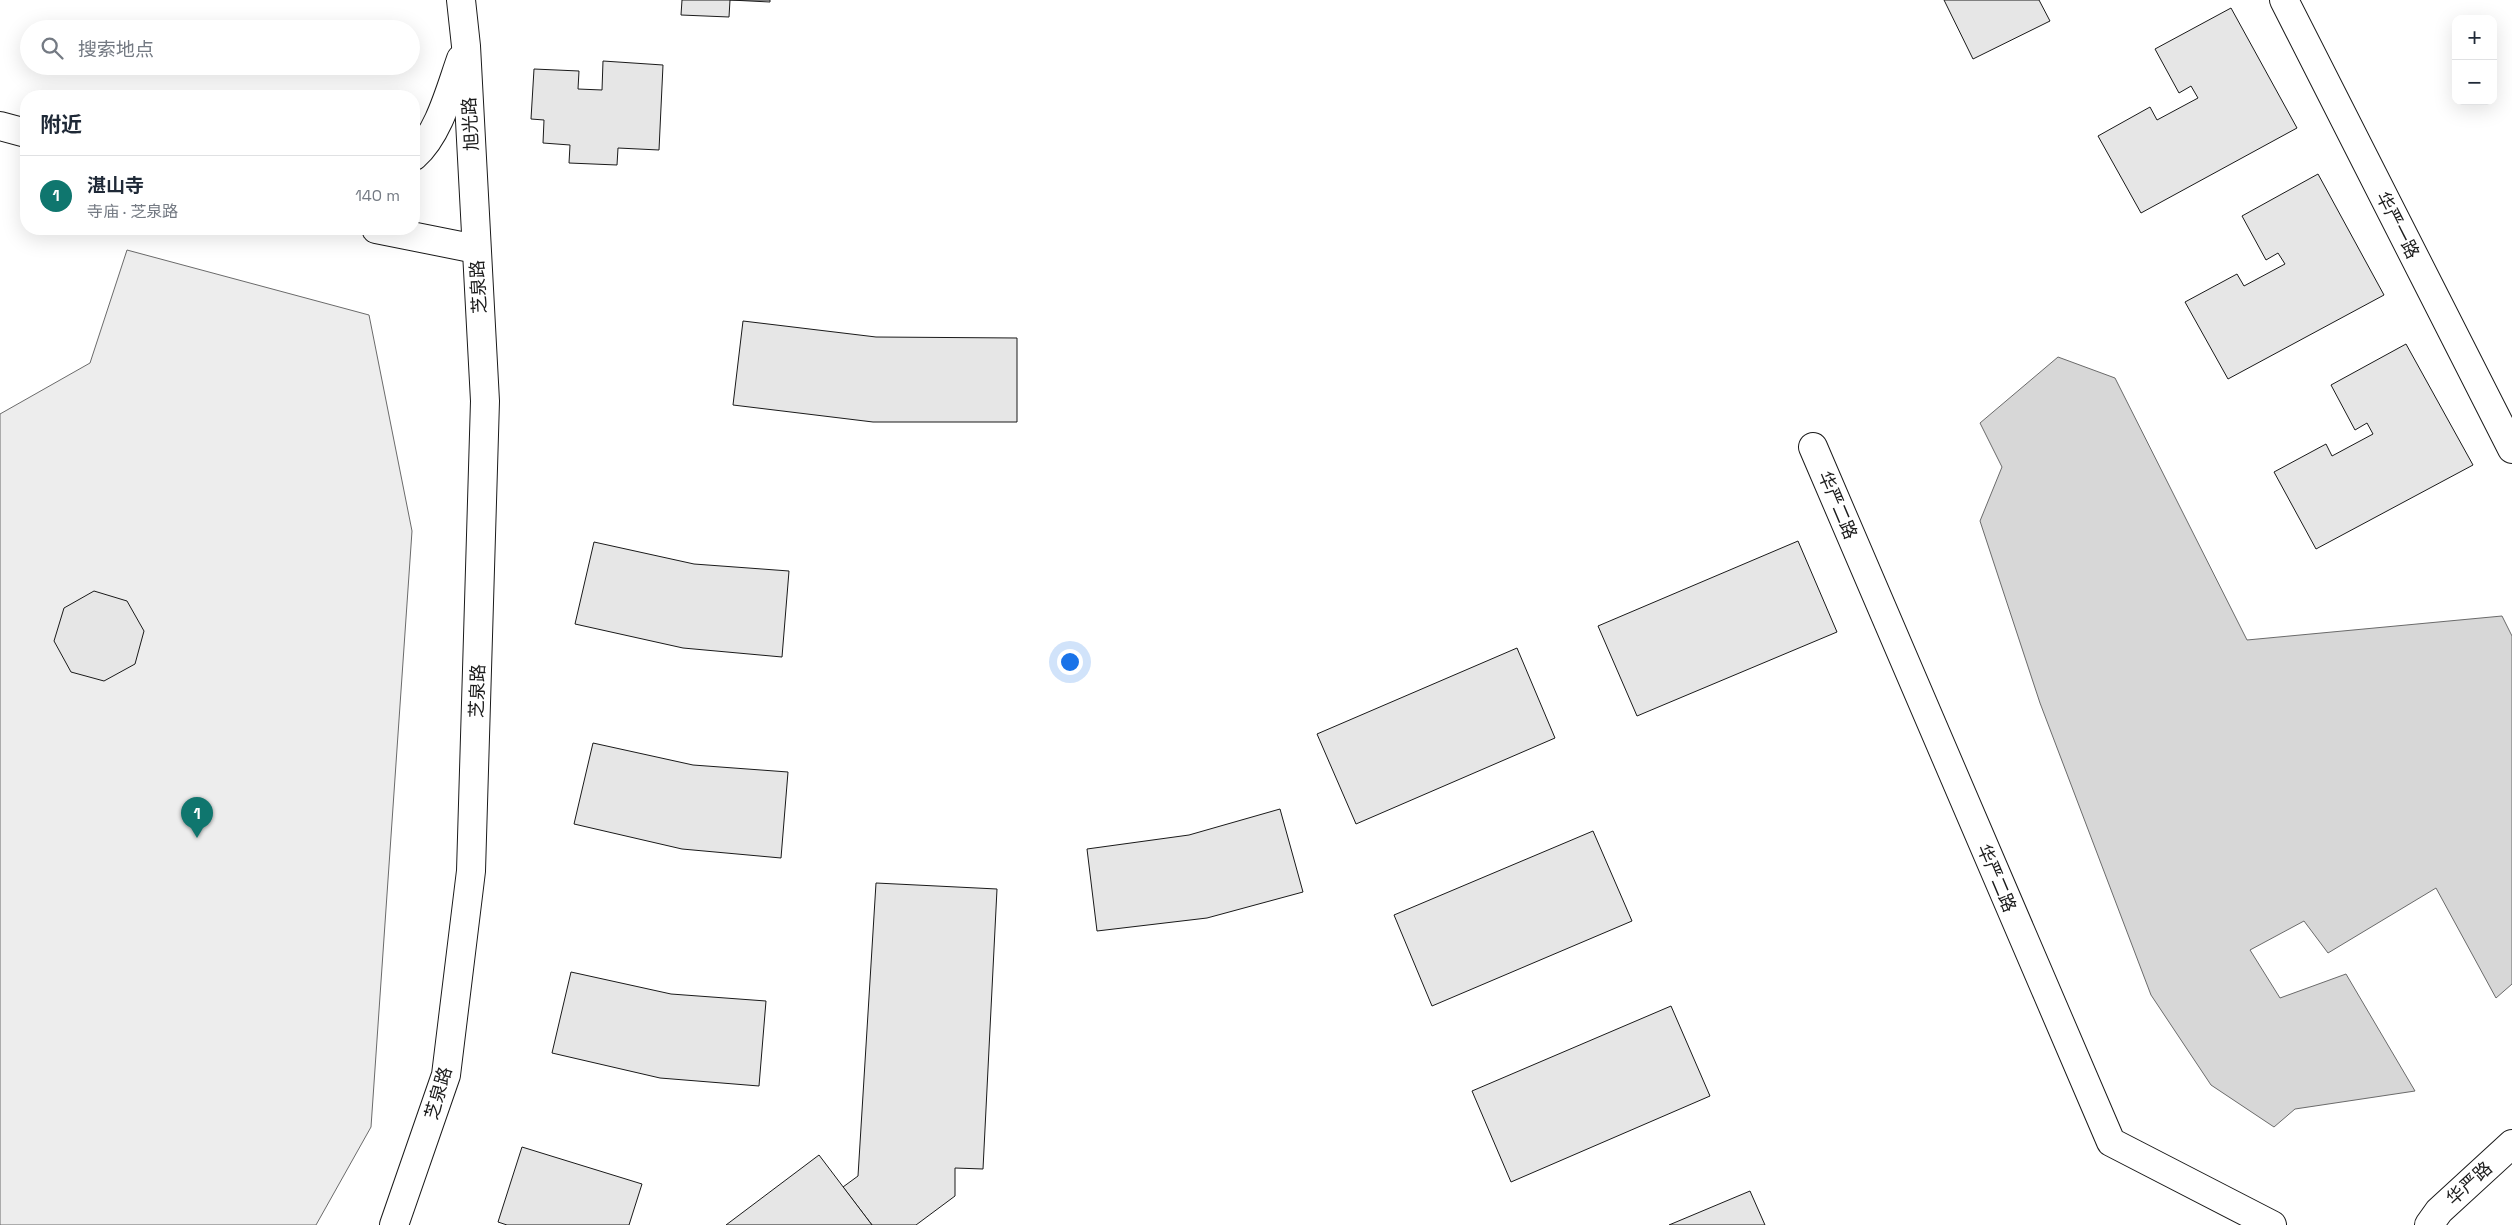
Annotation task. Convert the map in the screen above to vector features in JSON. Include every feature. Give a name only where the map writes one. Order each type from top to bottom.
[{"type":"street","name":"旭光路","points":[[461,0],[466,46],[476,249]]},
{"type":"street","name":"华严一路","points":[[2284,0],[2512,449]]},
{"type":"street","points":[[420,151],[442,113],[466,46]]},
{"type":"street","points":[[0,126],[20,132]]},
{"type":"street","name":"芝泉路","points":[[394,1225],[446,1075],[471,871],[485,401],[476,249],[406,235]]},
{"type":"street","name":"华严二路","points":[[1813,447],[2111,1142],[2272,1225]]},
{"type":"street","name":"华严路","points":[[2438,1220],[2512,1144]]},
{"type":"shaded area","points":[[127,250],[369,315],[412,531],[371,1127],[316,1225],[0,1225],[0,414],[90,363]]},
{"type":"shaded area","points":[[2058,357],[2115,378],[2247,640],[2502,616],[2512,636],[2512,984],[2496,998],[2436,888],[2328,953],[2304,921],[2250,950],[2280,998],[2346,974],[2415,1091],[2295,1109],[2274,1127],[2211,1085],[2151,995],[2040,703],[1980,521],[2002,467],[1980,423]]},
{"type":"building","points":[[682,0],[730,0],[729,17],[681,15]]},
{"type":"building","points":[[730,0],[770,0],[770,2]]},
{"type":"building","points":[[1944,0],[2039,0],[2050,21],[1973,59]]},
{"type":"building","points":[[2231,8],[2297,128],[2141,213],[2098,136],[2150,107],[2157,120],[2198,98],[2191,86],[2179,93],[2155,49]]},
{"type":"building","points":[[603,61],[663,65],[659,150],[618,148],[617,165],[569,163],[570,145],[543,143],[544,120],[531,119],[534,69],[579,71],[578,89],[602,90]]},
{"type":"building","points":[[2318,174],[2384,295],[2228,379],[2185,302],[2237,274],[2244,286],[2285,264],[2278,253],[2266,260],[2242,216]]},
{"type":"building","points":[[743,321],[876,337],[1017,338],[1017,422],[873,422],[733,405]]},
{"type":"building","points":[[2406,344],[2473,465],[2316,549],[2274,472],[2326,444],[2332,456],[2373,434],[2367,423],[2355,430],[2331,385]]},
{"type":"building","points":[[1798,541],[1837,632],[1637,716],[1598,626]]},
{"type":"building","points":[[594,542],[694,564],[789,571],[782,657],[683,648],[575,624]]},
{"type":"building","points":[[94,591],[127,601],[144,631],[135,664],[104,681],[71,672],[54,641],[64,608]]},
{"type":"building","points":[[1517,648],[1555,738],[1356,824],[1317,734]]},
{"type":"building","points":[[593,743],[693,765],[788,772],[781,858],[682,849],[574,824]]},
{"type":"building","points":[[1280,809],[1303,892],[1207,918],[1097,931],[1087,849],[1189,835]]},
{"type":"building","points":[[1593,831],[1632,921],[1432,1006],[1394,915]]},
{"type":"building","points":[[876,883],[997,889],[983,1169],[955,1168],[955,1196],[916,1225],[872,1225],[843,1187],[858,1176]]},
{"type":"building","points":[[571,972],[671,994],[766,1001],[759,1086],[660,1078],[552,1053]]},
{"type":"building","points":[[1671,1006],[1710,1096],[1511,1182],[1472,1091]]},
{"type":"building","points":[[522,1147],[642,1184],[629,1225],[507,1225],[498,1222]]},
{"type":"building","points":[[819,1155],[872,1225],[726,1225]]},
{"type":"building","points":[[1750,1191],[1765,1225],[1669,1225]]},
{"type":"place","name":"湛山寺","points":[[197,838]]}]
